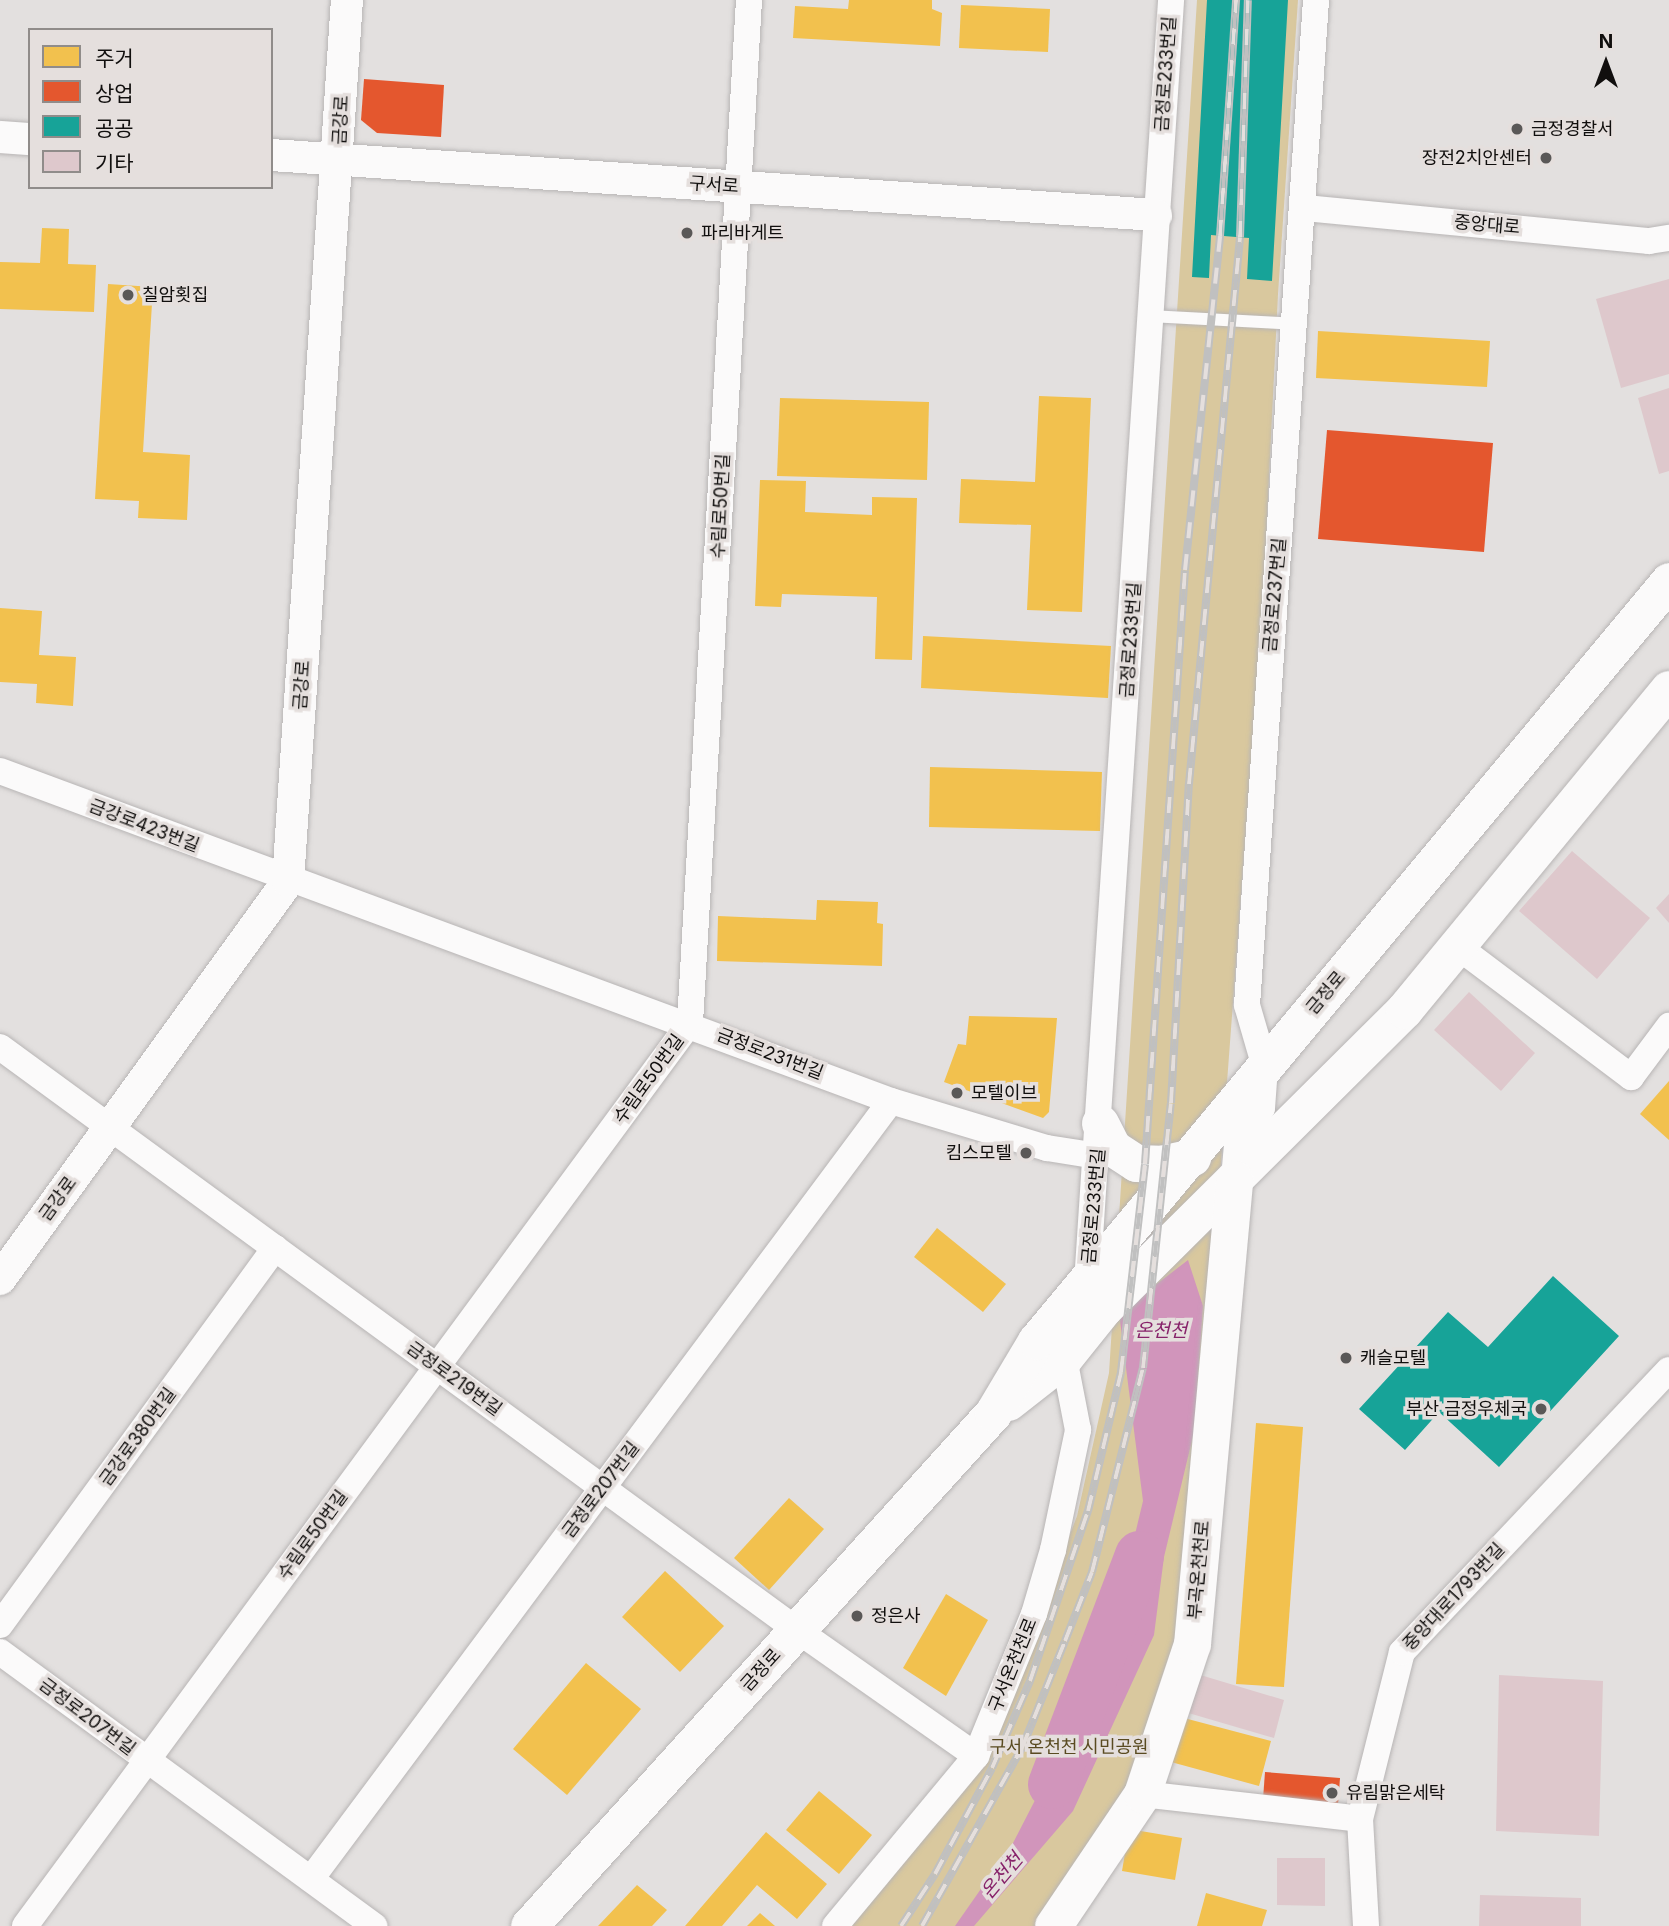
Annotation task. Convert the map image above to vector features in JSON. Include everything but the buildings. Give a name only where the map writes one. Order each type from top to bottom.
[{"type":"main road","name":"금정로","points":[[529,1926],[993,1413],[1063,1357],[1100,1281],[1192,1157],[1669,581]]},
{"type":"main road","name":"금정로","points":[[993,1413],[1036,1340],[1100,1281],[1229,1185],[1404,1010],[1669,689]]},
{"type":"main road","points":[[1099,1139],[1136,1163],[1192,1157]]},
{"type":"main road","name":"부곡온천천로","points":[[1053,1926],[1142,1794],[1192,1644],[1229,1185]]},
{"type":"street","name":"금강로","points":[[0,1279],[288,881],[339,160],[346,0]]},
{"type":"street","name":"수림로50번길","points":[[25,1926],[690,1023],[750,0]]},
{"type":"street","name":"금정로233번길","points":[[1100,1281],[1099,1139],[1161,317],[1156,215],[1171,0]]},
{"type":"street","name":"금정로237번길","points":[[1229,1185],[1237,1142],[1262,1108],[1265,1067],[1247,1005],[1305,208],[1316,0]]},
{"type":"street","points":[[0,137],[28,139]]},
{"type":"street","name":"구서로","points":[[273,155],[1156,215]]},
{"type":"street","name":"중앙대로","points":[[1305,208],[1649,241],[1669,238]]},
{"type":"street","name":"금강로423번길","points":[[0,771],[288,881]]},
{"type":"street","name":"금정로231번길","points":[[288,881],[690,1023],[891,1101],[1047,1148],[1099,1139]]},
{"type":"street","points":[[1457,946],[1631,1077],[1669,1026]]},
{"type":"street","name":"금정로219번길","points":[[0,1047],[797,1630],[976,1756]]},
{"type":"street","name":"금정로207번길","points":[[311,1879],[891,1101]]},
{"type":"street","name":"금강로380번길","points":[[0,1625],[275,1248]]},
{"type":"street","name":"구서온천천로","points":[[835,1926],[976,1756],[1034,1614],[1053,1550],[1078,1430],[1063,1357]]},
{"type":"street","name":"중앙대로1793번길","points":[[1366,1926],[1360,1819],[1402,1652],[1669,1370]]},
{"type":"street","name":"금정로207번길","points":[[0,1652],[373,1926]]},
{"type":"street","points":[[1142,1794],[1360,1819]]},
{"type":"lane","points":[[1161,317],[1297,324]]},
{"type":"green space","name":"구서 온천천 시민공원","points":[[1197,0],[1298,0],[1278,294],[1263,600],[1204,1391],[1176,1654],[1138,1780],[1036,1926],[850,1926],[1002,1713],[1077,1516],[1109,1373]]},
{"type":"water","name":"온천천","points":[[1188,1260],[1203,1306],[1194,1432],[1164,1557],[1154,1635],[1073,1811],[974,1926],[955,1926],[1013,1843],[1103,1668],[1143,1501],[1119,1313]]},
{"type":"waterway","name":"온천천","points":[[1052,1784],[1139,1555]]},
{"type":"railway","points":[[901,1926],[935,1874],[992,1768],[1030,1681],[1088,1511],[1121,1372],[1145,1164],[1185,570],[1220,236],[1236,0]]},
{"type":"railway","points":[[922,1926],[1022,1748],[1065,1641],[1092,1572],[1143,1368],[1171,1103],[1189,784],[1240,237],[1248,0]]},
{"type":"place","name":"금정경찰서","points":[[1517,129]]},
{"type":"place","name":"장전2치안센터","points":[[1546,158]]},
{"type":"place","name":"파리바게트","points":[[687,233]]},
{"type":"place","name":"칠암횟집","points":[[128,295]]},
{"type":"place","name":"모텔이브","points":[[957,1093]]},
{"type":"place","name":"킴스모텔","points":[[1026,1153]]},
{"type":"place","name":"캐슬모텔","points":[[1346,1358]]},
{"type":"place","name":"부산 금정우체국","points":[[1541,1409]]},
{"type":"place","name":"정은사","points":[[857,1616]]},
{"type":"place","name":"유림맑은세탁","points":[[1332,1793]]}]
